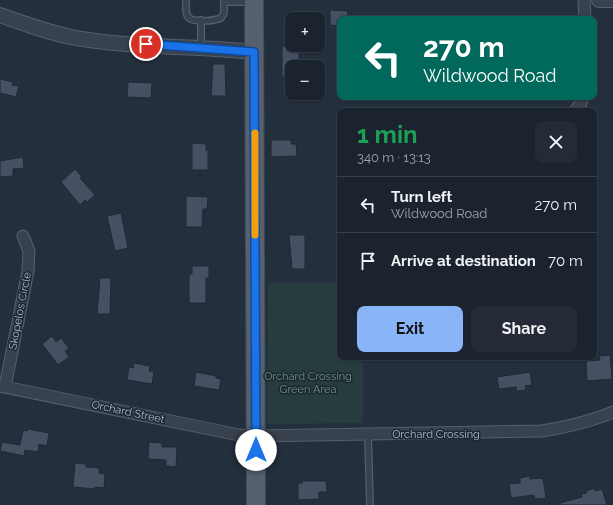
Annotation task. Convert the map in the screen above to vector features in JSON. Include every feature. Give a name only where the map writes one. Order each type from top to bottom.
[{"type":"main road","points":[[254,1],[256,505]]},
{"type":"street","points":[[584,0],[585,16]]},
{"type":"street","points":[[599,0],[613,0]]},
{"type":"street","points":[[0,16],[46,31],[76,38],[124,43],[201,47],[254,52]]},
{"type":"street","name":"Skopelos Circle","points":[[2,387],[28,271],[29,251],[23,236]]},
{"type":"street","name":"Orchard Street","points":[[2,387],[231,434],[256,436]]},
{"type":"street","name":"Orchard Crossing","points":[[256,436],[542,431],[572,426],[613,412]]},
{"type":"lane","points":[[186,0],[188,16],[193,20],[220,18],[224,13],[224,1],[254,1]]},
{"type":"lane","points":[[201,20],[201,47]]},
{"type":"lane","points":[[368,434],[370,505]]},
{"type":"green space","name":"Orchard Crossing Green Area","points":[[337,282],[337,360],[363,360],[363,423],[267,424],[268,283]]},
{"type":"building","points":[[330,10],[348,11],[347,16],[337,16],[337,26],[330,25]]},
{"type":"building","points":[[282,46],[285,46],[285,52],[299,52],[299,60],[285,60],[285,77],[282,77]]},
{"type":"building","points":[[213,64],[225,64],[226,96],[211,96]]},
{"type":"building","points":[[0,79],[13,82],[12,85],[19,86],[16,97],[0,93]]},
{"type":"building","points":[[128,82],[152,83],[151,98],[127,97]]},
{"type":"building","points":[[271,140],[291,140],[291,144],[296,144],[297,156],[271,157]]},
{"type":"building","points":[[192,143],[206,144],[206,150],[208,150],[208,170],[192,170]]},
{"type":"building","points":[[23,157],[24,168],[13,169],[13,176],[0,177],[0,161]]},
{"type":"building","points":[[75,169],[82,177],[80,178],[95,195],[87,202],[85,200],[80,205],[61,182]]},
{"type":"building","points":[[186,196],[208,197],[207,209],[203,209],[202,227],[186,227]]},
{"type":"building","points":[[121,213],[128,248],[115,251],[107,216]]},
{"type":"building","points":[[289,235],[305,235],[305,269],[292,269]]},
{"type":"building","points":[[192,266],[209,266],[209,278],[206,278],[206,303],[189,303],[189,274],[192,274]]},
{"type":"building","points":[[100,278],[111,278],[110,314],[97,314]]},
{"type":"building","points":[[52,336],[56,342],[61,338],[69,348],[65,351],[69,357],[58,365],[42,344]]},
{"type":"building","points":[[610,355],[612,379],[587,381],[586,361],[600,360],[599,356]]},
{"type":"building","points":[[134,363],[150,366],[149,371],[154,372],[152,384],[127,380],[129,367],[133,368]]},
{"type":"building","points":[[196,372],[216,376],[216,378],[221,379],[219,390],[194,386]]},
{"type":"building","points":[[530,372],[532,385],[525,386],[526,390],[517,391],[516,387],[499,389],[497,377]]},
{"type":"building","points":[[28,429],[49,433],[47,446],[39,444],[38,452],[25,450],[24,456],[0,451],[2,442],[20,445],[23,430],[27,431]]},
{"type":"building","points":[[149,442],[162,443],[162,447],[177,447],[176,467],[166,466],[166,460],[148,459]]},
{"type":"building","points":[[75,463],[86,464],[86,467],[99,468],[99,473],[105,474],[104,488],[95,487],[95,489],[73,487]]},
{"type":"building","points":[[530,476],[530,479],[543,478],[546,498],[535,499],[534,495],[511,498],[509,484],[520,483],[520,478]]},
{"type":"building","points":[[302,481],[326,481],[327,492],[319,492],[319,499],[298,500],[298,483],[302,483]]},
{"type":"building","points":[[594,488],[595,491],[602,489],[607,505],[561,505],[560,503],[582,497],[581,494],[587,493],[586,491]]},
{"type":"slow traffic","points":[[255,133],[255,235]]},
{"type":"route","points":[[146,44],[254,52],[256,450]]}]
